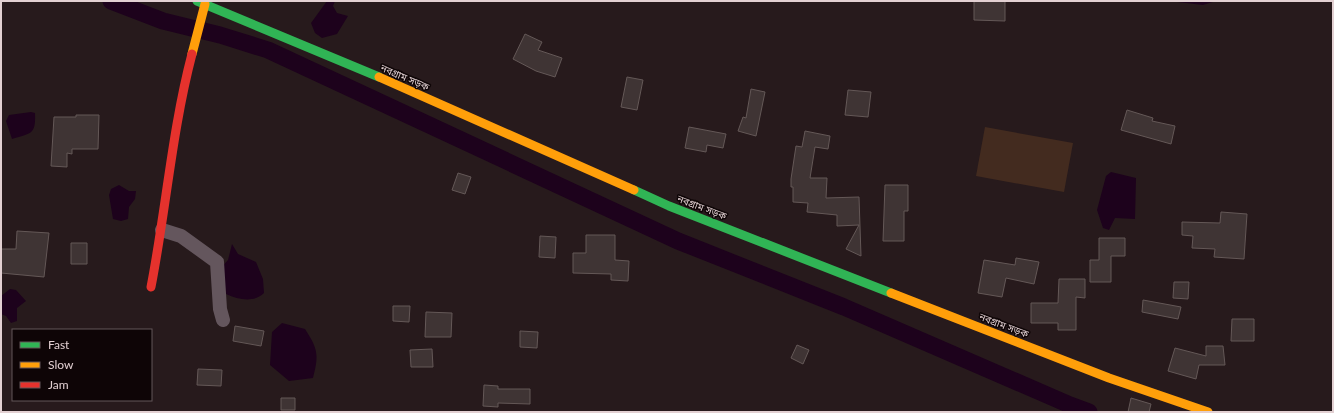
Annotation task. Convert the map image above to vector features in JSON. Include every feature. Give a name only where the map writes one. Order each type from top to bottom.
[{"type":"main road","points":[[151,287],[162,230],[181,96],[193,49],[201,3]]},
{"type":"main road","name":"নবগ্রাম সড়ক","points":[[201,3],[400,86],[669,206],[1109,378],[1208,412]]},
{"type":"street","points":[[162,230],[181,236],[217,262],[220,309],[223,320]]},
{"type":"shaded area","points":[[327,1],[335,1],[333,6],[337,13],[348,16],[337,34],[322,38],[315,33],[311,23]]},
{"type":"shaded area","points":[[1169,1],[1216,1],[1203,5]]},
{"type":"shaded area","points":[[31,112],[35,113],[35,120],[31,132],[12,139],[6,121],[9,115]]},
{"type":"shaded area","points":[[985,127],[1073,143],[1064,192],[976,176]]},
{"type":"shaded area","points":[[1111,172],[1136,178],[1135,219],[1115,218],[1109,230],[1103,228],[1097,210],[1106,176]]},
{"type":"shaded area","points":[[119,185],[129,191],[136,191],[135,199],[129,207],[128,219],[121,221],[113,219],[109,195],[111,189]]},
{"type":"shaded area","points":[[232,244],[238,254],[256,262],[263,279],[264,293],[256,298],[246,300],[226,294],[220,269],[228,260]]},
{"type":"shaded area","points":[[10,289],[16,290],[26,301],[17,308],[17,321],[11,323],[6,316],[1,314],[1,296]]},
{"type":"shaded area","points":[[282,323],[305,329],[313,342],[317,358],[313,378],[289,381],[270,365],[272,332]]},
{"type":"building","points":[[974,1],[1005,1],[1005,21],[974,20]]},
{"type":"building","points":[[525,34],[542,42],[538,50],[562,58],[555,77],[536,71],[513,59]]},
{"type":"building","points":[[627,77],[643,80],[637,110],[621,107]]},
{"type":"building","points":[[751,89],[765,92],[756,136],[738,131],[743,117],[746,118]]},
{"type":"building","points":[[848,90],[871,92],[868,117],[845,115]]},
{"type":"building","points":[[1127,110],[1153,118],[1152,121],[1175,126],[1171,144],[1121,130]]},
{"type":"building","points":[[76,115],[99,115],[98,149],[72,149],[72,154],[67,153],[67,167],[51,166],[54,117],[76,117]]},
{"type":"building","points":[[689,127],[726,134],[723,148],[707,145],[706,152],[685,148]]},
{"type":"building","points":[[805,131],[830,136],[828,149],[815,147],[810,178],[827,178],[826,198],[859,197],[861,256],[846,249],[859,225],[837,226],[837,215],[807,212],[808,203],[793,202],[793,187],[791,187],[791,179],[796,146],[802,147]]},
{"type":"building","points":[[458,173],[471,177],[465,194],[452,190]]},
{"type":"building","points":[[885,185],[908,185],[908,211],[904,211],[904,241],[883,241]]},
{"type":"building","points":[[1221,212],[1247,214],[1244,259],[1214,257],[1215,249],[1192,248],[1193,236],[1182,235],[1182,222],[1220,223]]},
{"type":"building","points":[[17,231],[49,233],[44,277],[1,273],[1,249],[16,249]]},
{"type":"building","points":[[586,235],[615,235],[615,260],[629,261],[628,281],[611,280],[611,274],[573,273],[573,253],[586,253]]},
{"type":"building","points":[[540,236],[556,237],[555,258],[539,257]]},
{"type":"building","points":[[1099,238],[1125,238],[1125,256],[1111,256],[1111,282],[1090,282],[1090,260],[1099,260]]},
{"type":"building","points":[[71,243],[87,243],[87,264],[71,264]]},
{"type":"building","points":[[1016,258],[1039,262],[1034,284],[1006,278],[1002,297],[978,293],[984,260],[1015,265]]},
{"type":"building","points":[[1059,279],[1085,279],[1085,298],[1076,297],[1076,330],[1058,330],[1058,323],[1031,323],[1031,303],[1058,303]]},
{"type":"building","points":[[1174,282],[1189,282],[1188,299],[1173,298]]},
{"type":"building","points":[[1143,300],[1181,307],[1178,319],[1142,312]]},
{"type":"building","points":[[393,306],[410,306],[409,322],[393,321]]},
{"type":"building","points":[[426,312],[452,313],[451,337],[425,337]]},
{"type":"building","points":[[1232,319],[1254,319],[1254,341],[1231,341]]},
{"type":"building","points":[[235,326],[264,331],[261,346],[233,341]]},
{"type":"building","points":[[520,331],[538,332],[537,348],[520,347]]},
{"type":"building","points":[[797,345],[809,350],[803,364],[791,358]]},
{"type":"building","points":[[1206,346],[1223,346],[1225,365],[1199,365],[1196,379],[1168,371],[1175,348],[1206,356]]},
{"type":"building","points":[[432,349],[433,367],[411,367],[410,350]]},
{"type":"building","points":[[198,369],[222,370],[221,386],[197,385]]},
{"type":"building","points":[[484,385],[498,386],[498,389],[530,389],[530,404],[498,403],[498,407],[483,406]]},
{"type":"building","points":[[281,398],[295,398],[295,410],[281,410]]},
{"type":"building","points":[[1131,398],[1151,404],[1149,412],[1128,412]]},
{"type":"waterway","points":[[111,1],[163,21],[220,35],[268,50],[678,241],[844,307],[1089,412]]},
{"type":"traffic: fast","points":[[197,1],[379,77]]},
{"type":"traffic: fast","points":[[634,190],[669,206],[891,293]]},
{"type":"traffic: slow","points":[[192,54],[205,4]]},
{"type":"traffic: slow","points":[[379,77],[634,190]]},
{"type":"traffic: slow","points":[[891,293],[1109,378],[1208,412]]},
{"type":"traffic: jam","points":[[151,287],[179,112],[192,54]]}]
